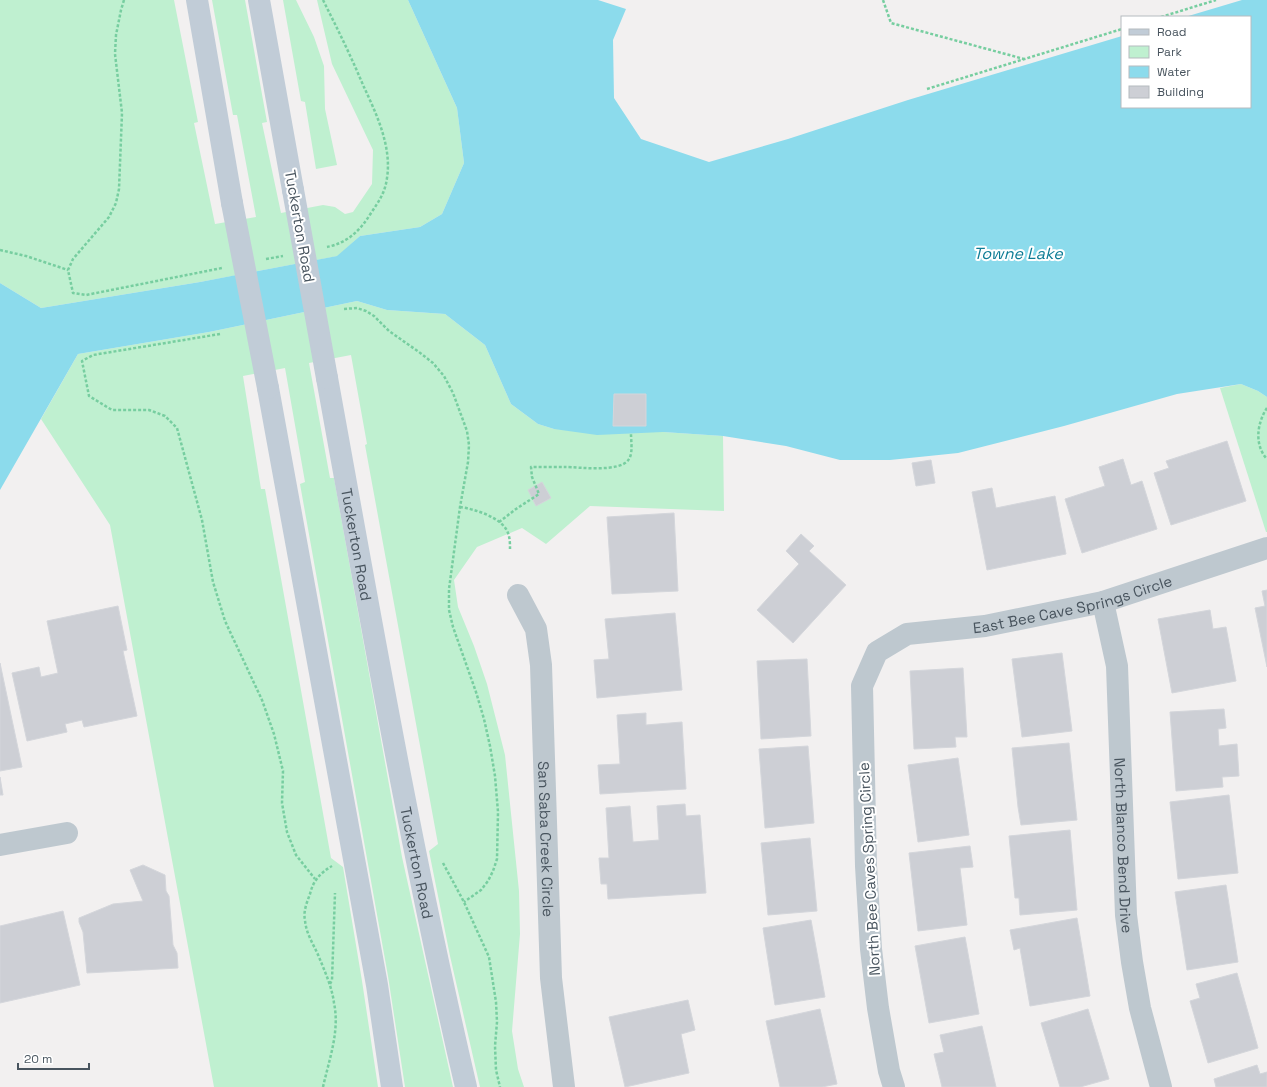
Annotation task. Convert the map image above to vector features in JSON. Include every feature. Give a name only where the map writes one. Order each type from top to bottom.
[{"type":"main road","points":[[197,0],[232,203],[268,388],[377,985],[392,1087]]},
{"type":"main road","name":"Tuckerton Road","points":[[259,0],[396,756],[444,994],[466,1087]]},
{"type":"street","name":"East Bee Cave Springs Circle","points":[[877,652],[907,634],[985,626],[1103,602],[1267,548]]},
{"type":"street","name":"San Saba Creek Circle","points":[[518,595],[536,629],[541,665],[551,978],[564,1087]]},
{"type":"street","name":"North Blanco Bend Drive","points":[[1103,602],[1117,666],[1126,916],[1140,1008],[1161,1087]]},
{"type":"street","name":"North Bee Caves Spring Circle","points":[[877,652],[862,686],[866,866],[871,949],[878,1008],[894,1087]]},
{"type":"street","points":[[0,845],[67,832]]},
{"type":"path","points":[[883,0],[891,23],[1024,59]]},
{"type":"path","points":[[1164,16],[1216,0]]},
{"type":"path","points":[[927,89],[1121,29]]},
{"type":"path","points":[[0,250],[26,256],[68,270]]},
{"type":"path","points":[[344,309],[357,308],[366,311],[374,316],[389,331],[433,363],[444,376],[453,393],[467,431],[469,445],[468,462],[460,507],[449,589],[449,610],[453,627],[484,719],[495,776],[498,812],[497,859],[493,871],[481,890],[464,902]]},
{"type":"path","points":[[220,334],[93,355],[82,361],[89,396],[112,410],[150,410],[165,416],[176,428],[202,520],[213,582],[223,614],[262,700],[274,734],[283,770],[282,803],[287,832],[296,855],[316,879]]},
{"type":"path","points":[[1267,408],[1258,428],[1260,447],[1267,459]]},
{"type":"path","points":[[499,522],[539,494],[530,468],[600,468],[622,465],[629,460],[631,434]]},
{"type":"path","points":[[460,507],[481,512],[503,525],[508,533],[510,549]]},
{"type":"path","points":[[442,862],[464,902],[489,957],[496,1002],[496,1070],[500,1087]]},
{"type":"path","points":[[323,1087],[336,1030],[334,1003],[330,984],[304,920],[306,906],[316,879],[326,869],[336,864]]},
{"type":"path","points":[[330,984],[332,980],[335,887]]},
{"type":"green space","points":[[0,0],[174,0],[198,122],[194,123],[215,224],[256,217],[237,115],[233,115],[212,0],[245,0],[267,122],[262,123],[281,213],[323,205],[335,207],[345,214],[353,212],[372,184],[373,150],[332,64],[317,0],[408,0],[457,108],[464,163],[442,214],[420,227],[360,236],[338,256],[200,282],[41,308],[0,283]]},
{"type":"green space","points":[[283,0],[296,0],[314,37],[324,66],[325,109],[337,165],[316,169],[305,102],[301,101]]},
{"type":"green space","points":[[357,301],[387,310],[445,314],[485,345],[511,404],[538,424],[554,429],[663,432],[723,436],[724,511],[590,506],[546,544],[522,528],[477,547],[454,580],[458,607],[474,646],[487,684],[505,755],[519,891],[520,934],[512,1031],[518,1069],[524,1087],[480,1087],[450,956],[429,851],[438,844],[365,445],[367,444],[351,355],[309,363],[330,478],[334,478],[402,857],[453,1087],[405,1087],[388,976],[300,484],[305,482],[285,368],[243,376],[261,489],[265,489],[331,858],[343,867],[378,1087],[214,1087],[110,525],[41,419],[78,354],[209,332]]},
{"type":"green space","points":[[1241,384],[1258,391],[1267,397],[1267,532],[1220,388]]},
{"type":"water","name":"Towne Lake","points":[[408,0],[598,0],[626,9],[613,40],[614,98],[641,139],[709,162],[788,139],[908,100],[1121,36],[1121,108],[1251,108],[1251,16],[1188,16],[1242,0],[1267,0],[1267,397],[1258,391],[1241,384],[1177,394],[1064,426],[958,453],[890,460],[840,460],[786,446],[723,436],[663,432],[597,435],[554,429],[538,424],[511,404],[485,345],[445,314],[387,310],[357,301],[209,332],[78,354],[0,490],[0,283],[41,308],[200,282],[337,256],[360,236],[420,227],[442,214],[464,163],[457,108]]},
{"type":"building","points":[[614,394],[646,394],[646,426],[613,426]]},
{"type":"building","points":[[1227,441],[1246,501],[1171,525],[1154,473],[1169,468],[1166,461]]},
{"type":"building","points":[[1123,459],[1131,485],[1142,481],[1157,529],[1082,553],[1065,499],[1105,486],[1099,467]]},
{"type":"building","points":[[931,460],[935,483],[916,486],[912,463]]},
{"type":"building","points":[[542,482],[551,498],[536,506],[528,490]]},
{"type":"building","points":[[992,488],[996,508],[1055,496],[1066,554],[987,570],[972,492]]},
{"type":"building","points":[[674,513],[678,591],[612,594],[607,517]]},
{"type":"building","points":[[801,534],[814,546],[809,551],[846,585],[793,643],[757,610],[799,564],[786,551]]},
{"type":"building","points":[[1267,590],[1267,667],[1255,608],[1265,606],[1262,591]]},
{"type":"building","points":[[118,606],[127,650],[123,651],[137,716],[84,727],[82,720],[65,724],[67,732],[27,741],[12,673],[39,667],[41,677],[58,673],[47,621]]},
{"type":"building","points":[[1210,610],[1213,629],[1226,627],[1236,681],[1172,693],[1158,619]]},
{"type":"building","points":[[675,613],[682,690],[597,698],[594,660],[609,659],[605,619]]},
{"type":"building","points":[[1062,653],[1072,731],[1022,737],[1012,659]]},
{"type":"building","points":[[807,659],[811,736],[761,739],[757,661]]},
{"type":"building","points":[[0,663],[22,767],[0,771]]},
{"type":"building","points":[[963,668],[967,737],[955,737],[956,747],[914,749],[910,671]]},
{"type":"building","points":[[1224,709],[1226,728],[1218,729],[1219,746],[1237,744],[1239,776],[1222,777],[1223,787],[1176,791],[1170,712]]},
{"type":"building","points":[[646,713],[646,725],[682,722],[686,789],[600,794],[598,765],[620,764],[617,715]]},
{"type":"building","points":[[1069,743],[1077,820],[1021,825],[1012,748]]},
{"type":"building","points":[[808,746],[814,823],[765,828],[759,749]]},
{"type":"building","points":[[958,758],[969,835],[918,842],[908,765]]},
{"type":"building","points":[[0,777],[3,795],[0,795]]},
{"type":"building","points":[[1229,795],[1238,873],[1178,879],[1170,802]]},
{"type":"building","points":[[685,804],[686,816],[700,815],[706,893],[608,899],[607,884],[601,884],[599,858],[609,858],[606,808],[630,806],[633,842],[659,840],[657,806]]},
{"type":"building","points":[[1070,830],[1077,910],[1020,915],[1019,898],[1015,898],[1009,836]]},
{"type":"building","points":[[810,838],[817,911],[768,915],[761,843]]},
{"type":"building","points":[[970,846],[973,867],[960,868],[967,925],[918,931],[909,853]]},
{"type":"building","points":[[143,865],[165,875],[166,891],[169,896],[173,945],[177,953],[178,968],[87,973],[83,932],[79,918],[113,904],[143,901],[130,870]]},
{"type":"building","points":[[1226,885],[1238,962],[1187,970],[1175,892]]},
{"type":"building","points":[[63,911],[80,985],[0,1003],[0,926]]},
{"type":"building","points":[[1077,918],[1090,996],[1030,1006],[1020,948],[1014,950],[1010,930]]},
{"type":"building","points":[[811,920],[825,997],[775,1005],[763,928]]},
{"type":"building","points":[[965,937],[979,1014],[929,1023],[915,946]]},
{"type":"building","points":[[1237,973],[1258,1048],[1208,1063],[1190,1001],[1200,998],[1196,984]]},
{"type":"building","points":[[688,1000],[695,1030],[681,1034],[689,1073],[625,1087],[609,1017]]},
{"type":"building","points":[[820,1009],[837,1084],[822,1087],[780,1087],[766,1021]]},
{"type":"building","points":[[1088,1009],[1109,1079],[1080,1087],[1060,1087],[1041,1023]]},
{"type":"building","points":[[982,1026],[996,1087],[942,1087],[934,1054],[944,1052],[940,1035]]},
{"type":"building","points":[[1257,1065],[1260,1074],[1267,1072],[1267,1087],[1216,1087],[1214,1079]]}]
